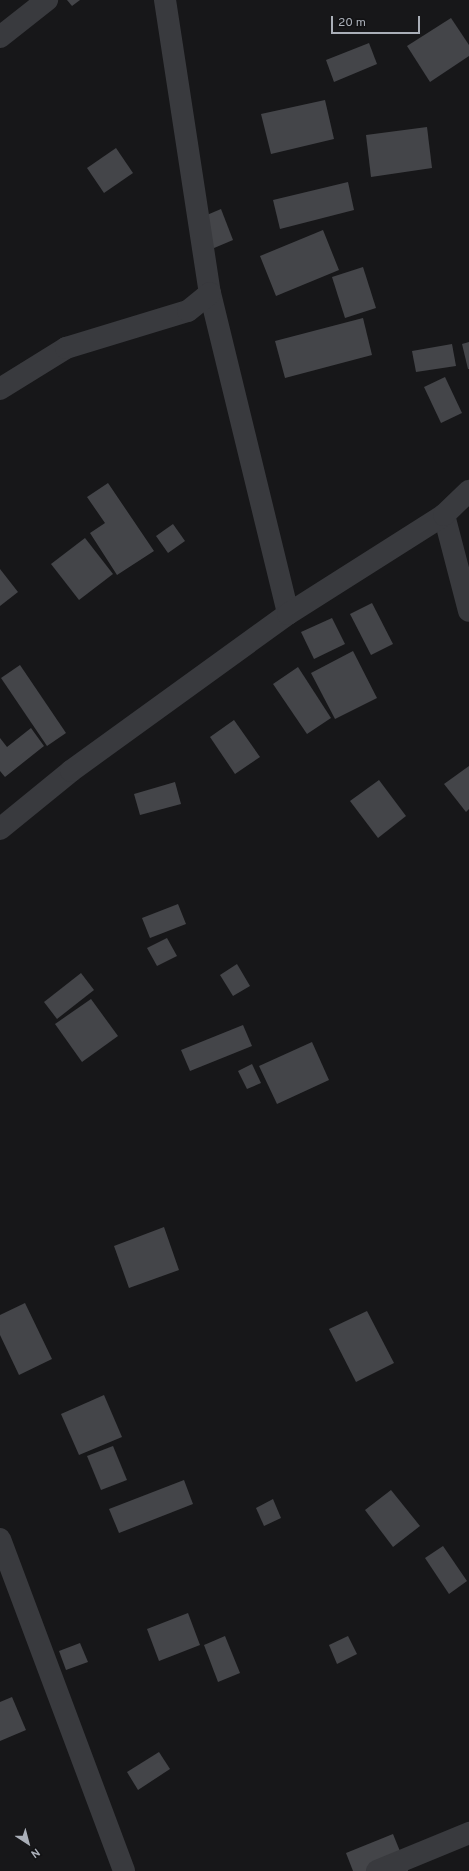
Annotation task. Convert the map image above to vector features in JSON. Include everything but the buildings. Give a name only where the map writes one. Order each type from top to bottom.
[{"type":"street","points":[[0,38],[47,0]]},
{"type":"street","points":[[165,0],[210,294],[288,614]]},
{"type":"street","points":[[0,390],[66,348],[188,311],[210,294]]},
{"type":"street","points":[[0,829],[71,771],[288,614],[444,515],[469,491]]},
{"type":"street","points":[[444,515],[469,611]]},
{"type":"street","points":[[0,1539],[124,1871]]},
{"type":"street","points":[[377,1871],[469,1833]]}]
